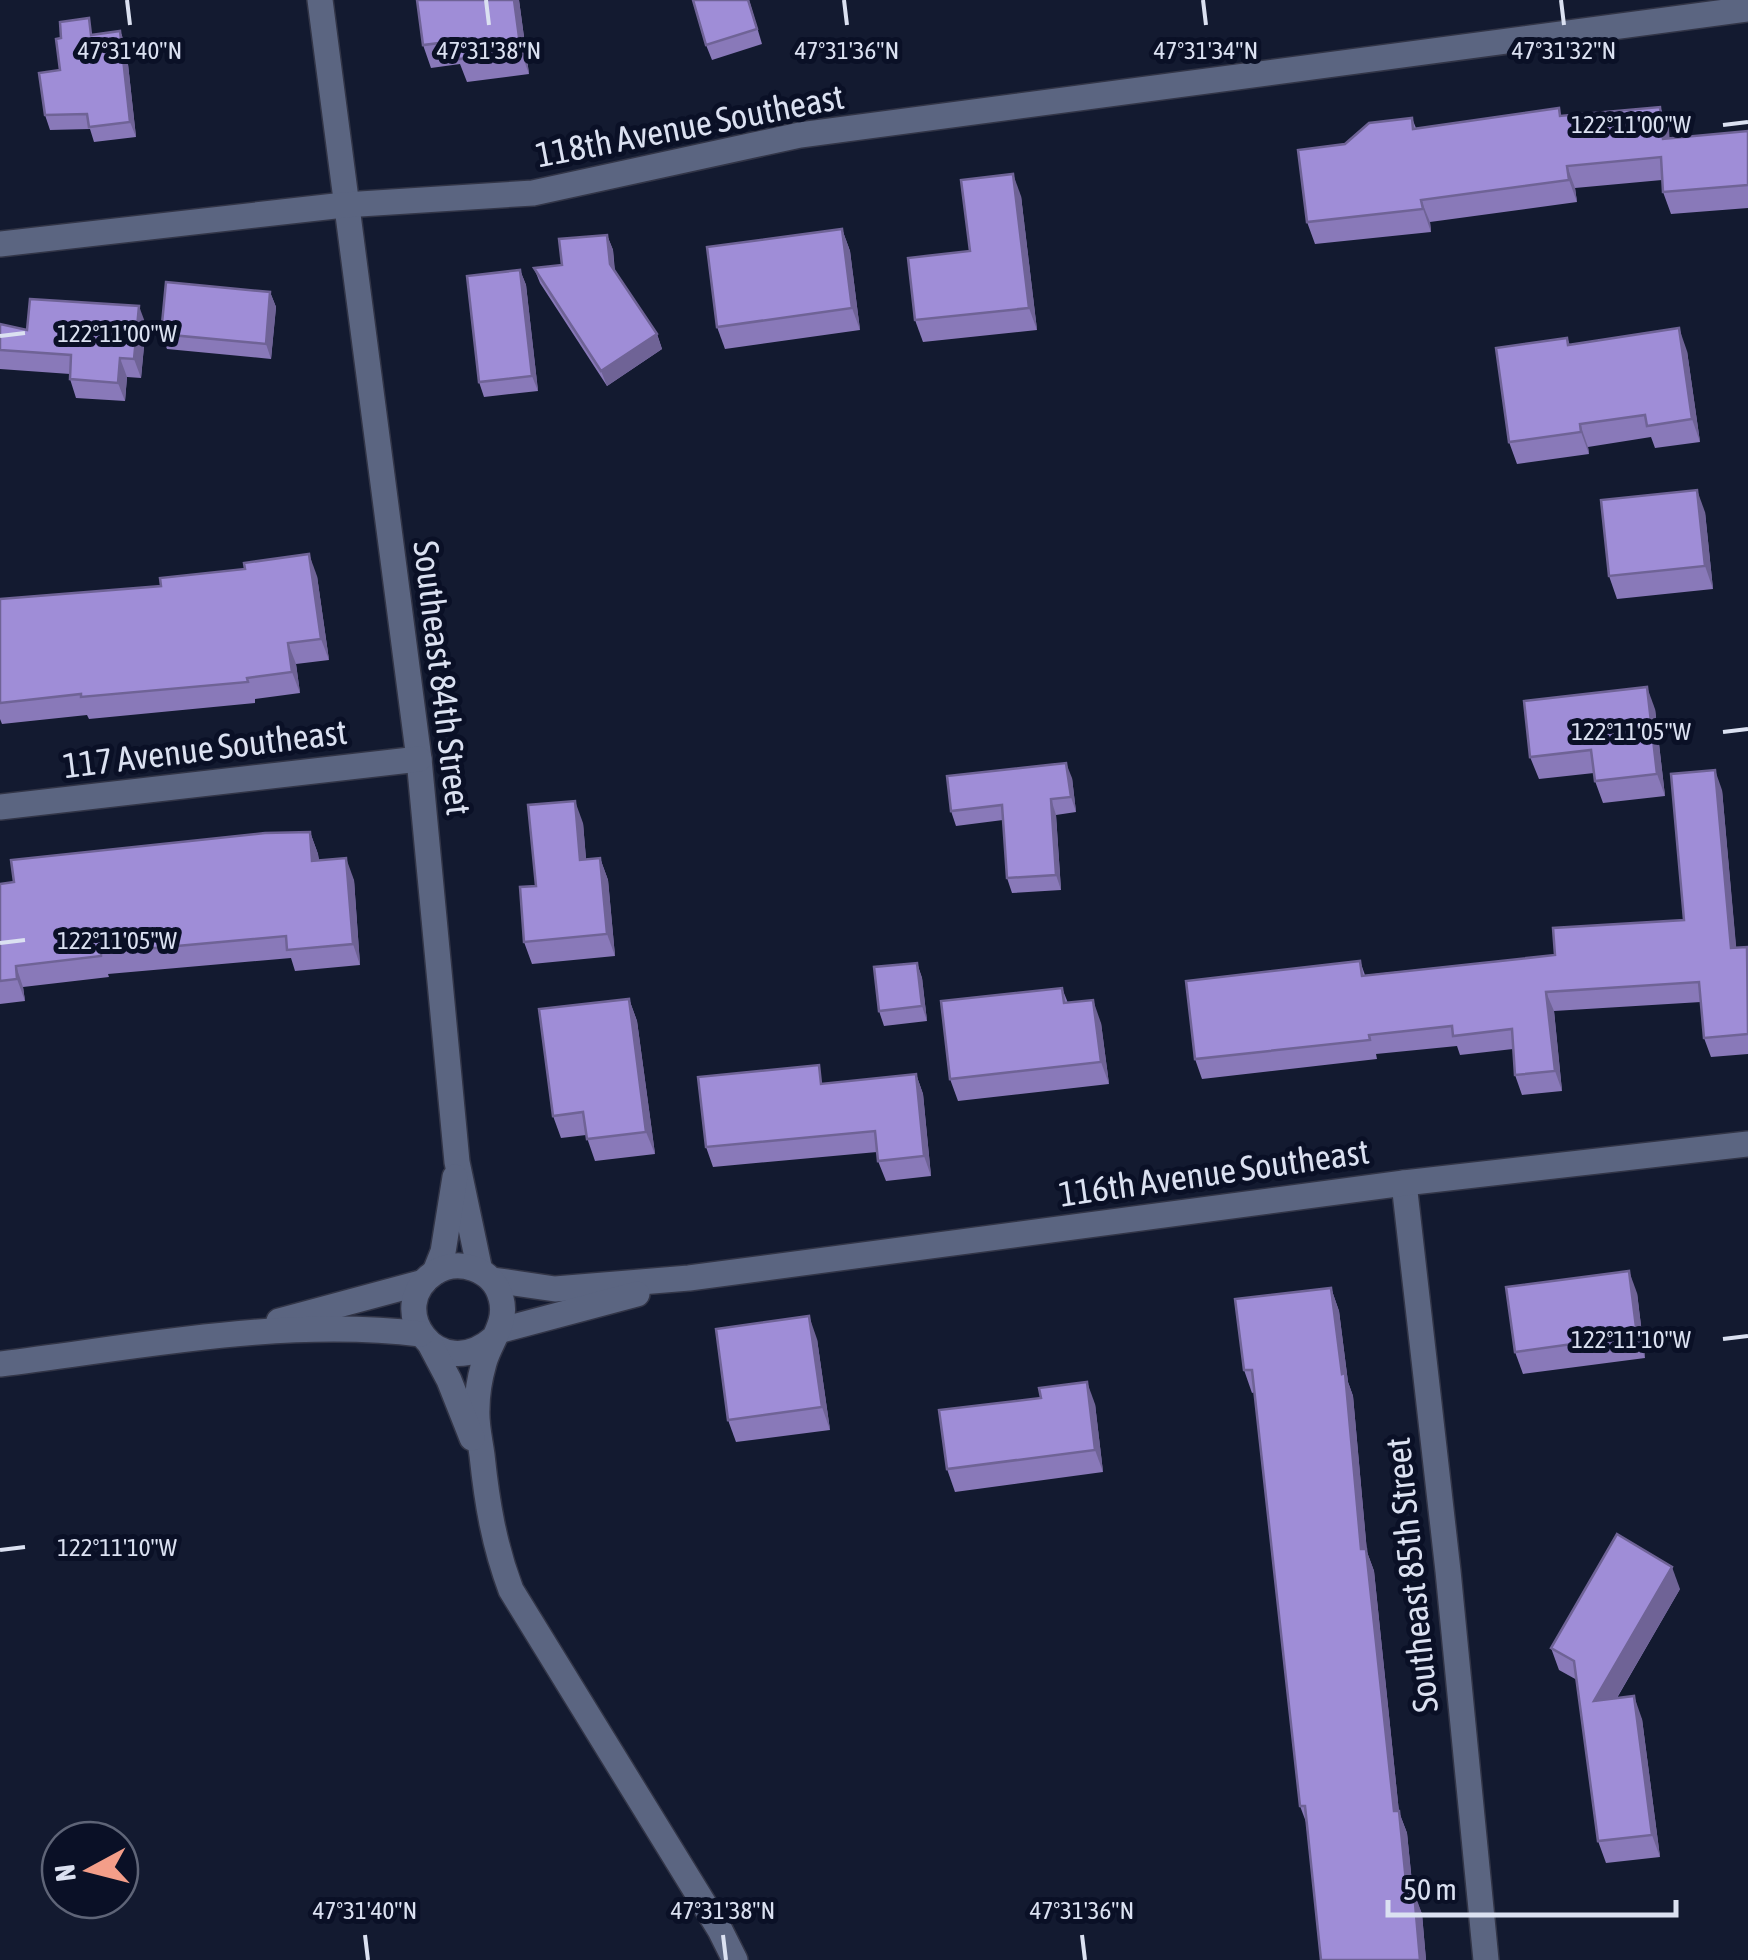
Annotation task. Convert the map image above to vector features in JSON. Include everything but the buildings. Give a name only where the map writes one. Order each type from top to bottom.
[{"type":"street","name":"Southeast 84th Street","points":[[320,0],[419,759],[457,1162],[487,1276]]},
{"type":"street","name":"118th Avenue Southeast","points":[[0,244],[344,204],[533,193],[800,135],[1748,10]]},
{"type":"street","name":"117 Avenue Southeast","points":[[0,808],[419,759]]},
{"type":"street","name":"116th Avenue Southeast","points":[[222,1337],[430,1277],[450,1266],[466,1266],[487,1276],[555,1290],[689,1278],[1404,1184],[1748,1144]]},
{"type":"street","name":"Southeast 84th Street","points":[[430,1277],[443,1252],[457,1162]]},
{"type":"street","name":"Southeast 85th Street","points":[[1404,1184],[1448,1571],[1486,1960]]},
{"type":"street","points":[[487,1276],[501,1294],[503,1309],[484,1363],[477,1409],[490,1522],[511,1590],[735,1960]]},
{"type":"street","points":[[430,1277],[414,1311],[449,1380],[484,1471]]},
{"type":"street","name":"116th Avenue Southeast","points":[[0,1364],[222,1337],[362,1327],[426,1339],[452,1355],[468,1354],[482,1349],[496,1335],[689,1278]]}]
